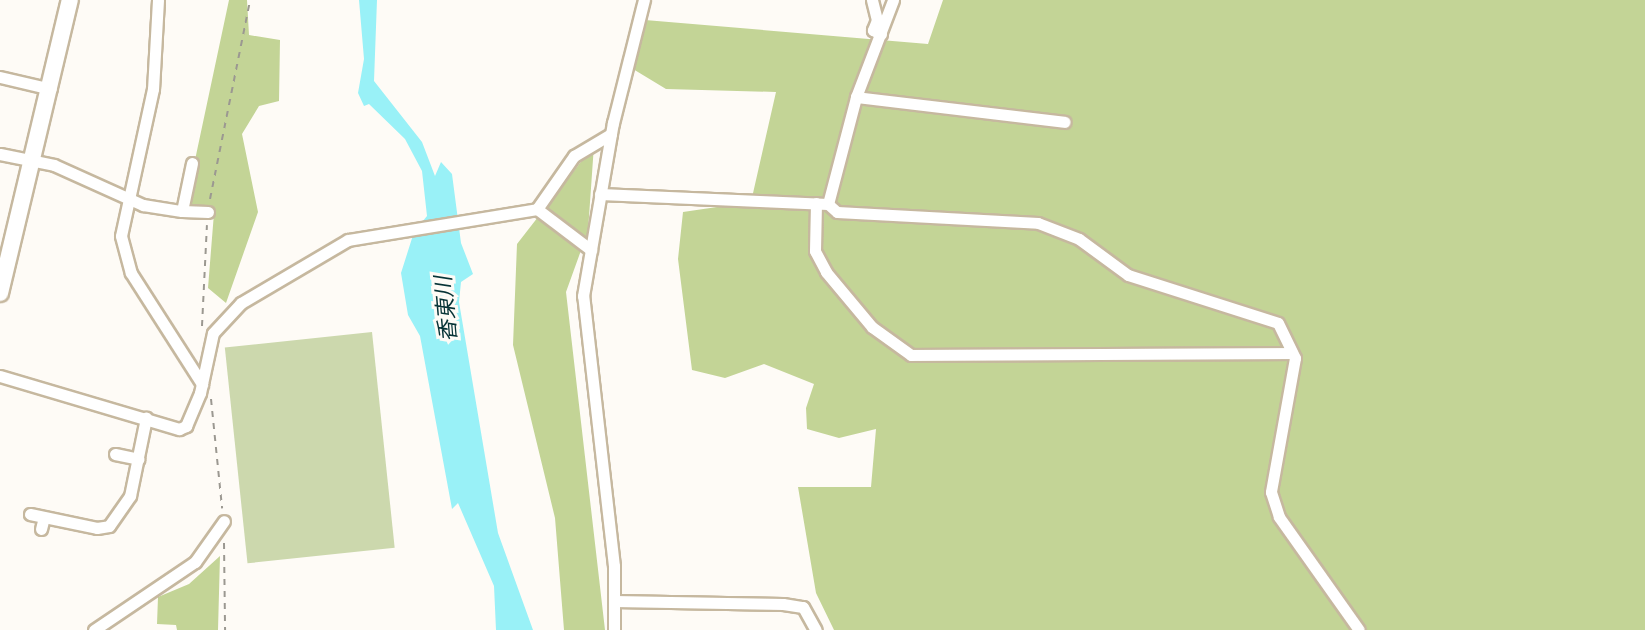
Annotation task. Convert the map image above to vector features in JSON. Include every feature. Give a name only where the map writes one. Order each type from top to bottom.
[{"type":"street","points":[[0,293],[70,0]]},
{"type":"street","points":[[158,0],[153,89],[121,236],[127,261],[202,384]]},
{"type":"street","points":[[614,630],[614,601],[584,338],[583,296],[611,134],[644,0]]},
{"type":"street","points":[[872,0],[877,20],[873,30],[881,34]]},
{"type":"street","points":[[893,0],[856,97],[822,203],[815,251],[826,272],[872,327],[911,355],[1292,353]]},
{"type":"street","points":[[0,77],[51,89]]},
{"type":"street","points":[[856,97],[1065,122]]},
{"type":"street","points":[[537,209],[574,156],[611,134]]},
{"type":"street","points":[[0,154],[54,165],[128,197],[182,211],[208,212]]},
{"type":"street","points":[[182,211],[192,163]]},
{"type":"street","points":[[600,194],[822,203],[837,212],[1038,223],[1079,239],[1128,275],[1278,323],[1292,353],[1271,492],[1279,517],[1359,630]]},
{"type":"street","points":[[0,376],[146,418],[186,426],[202,384],[213,333],[224,317],[332,246],[369,236],[537,209],[591,250]]},
{"type":"street","points":[[30,514],[97,528],[115,527],[130,496],[146,418]]},
{"type":"street","points":[[115,454],[138,459]]},
{"type":"street","points":[[41,529],[44,517]]},
{"type":"street","points":[[94,630],[195,562],[224,521]]},
{"type":"street","points":[[614,601],[783,604],[803,607],[816,630]]},
{"type":"green space","points":[[229,0],[247,0],[249,35],[280,40],[279,101],[259,106],[242,134],[258,212],[226,303],[208,288],[214,213],[185,207]]},
{"type":"green space","points":[[943,0],[1645,0],[1645,630],[834,630],[816,593],[798,487],[871,487],[876,429],[839,438],[807,429],[806,408],[814,384],[764,364],[725,378],[692,370],[678,259],[683,212],[751,202],[776,92],[666,89],[633,69],[645,20],[928,44]]},
{"type":"green space","points":[[594,145],[588,231],[566,292],[605,630],[564,630],[555,518],[513,345],[517,244]]},
{"type":"green space","points":[[372,332],[395,548],[247,563],[225,347]]},
{"type":"green space","points":[[220,556],[218,630],[177,630],[176,625],[157,624],[158,597],[189,584]]},
{"type":"water","name":"香東川","points":[[359,0],[377,0],[374,81],[422,142],[435,176],[441,162],[452,174],[461,243],[473,274],[461,282],[459,302],[498,533],[533,630],[496,630],[494,586],[458,503],[452,509],[420,336],[408,315],[401,273],[414,232],[427,216],[422,171],[405,139],[369,104],[364,106],[358,93],[364,59]]}]
